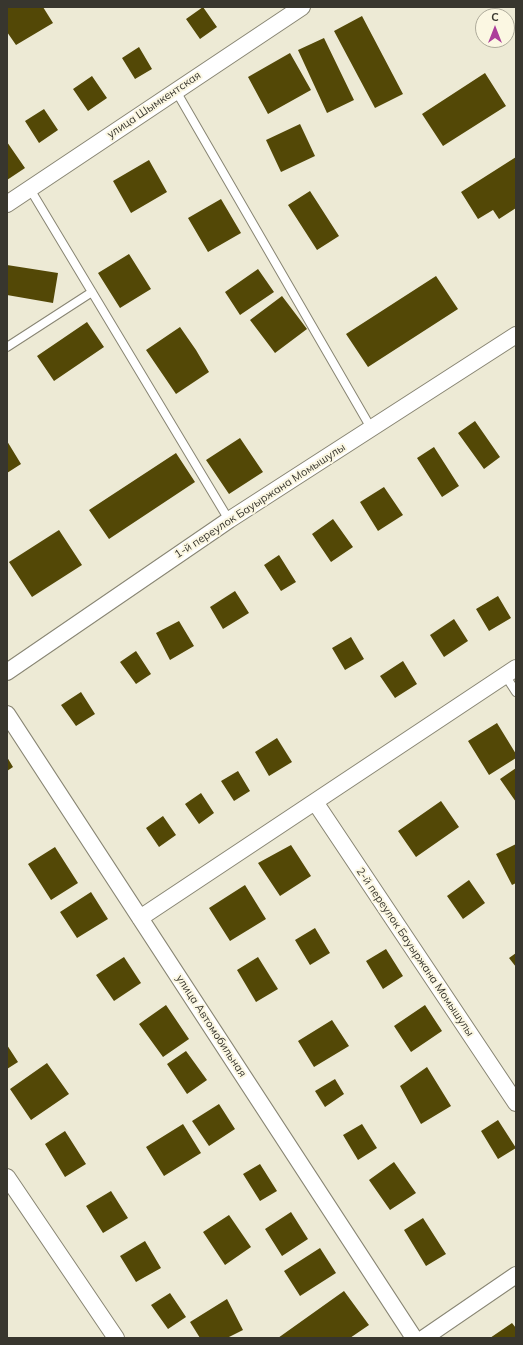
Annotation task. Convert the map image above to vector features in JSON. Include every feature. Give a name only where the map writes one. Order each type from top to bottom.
[{"type":"street","name":"улица Шымкентская","points":[[7,204],[302,7]]},
{"type":"street","name":"1-й переулок Бауыржана Момышулы","points":[[7,672],[229,520],[516,335]]},
{"type":"street","points":[[140,918],[510,671]]},
{"type":"street","name":"улица Автомобильная","points":[[7,714],[414,1338]]},
{"type":"street","name":"2-й переулок Бауыржана Момышулы","points":[[315,802],[516,1103]]},
{"type":"street","points":[[7,1177],[116,1338]]},
{"type":"street","points":[[424,1338],[516,1275]]},
{"type":"lane","points":[[176,91],[371,428]]},
{"type":"lane","points":[[30,189],[229,520]]},
{"type":"lane","points":[[7,347],[92,292]]},
{"type":"lane","points":[[510,671],[516,692]]},
{"type":"building","points":[[7,7],[43,7],[53,23],[16,45],[7,32]]},
{"type":"building","points":[[203,7],[217,27],[200,39],[186,19]]},
{"type":"building","points":[[362,16],[403,94],[375,108],[334,31]]},
{"type":"building","points":[[324,38],[354,100],[327,113],[298,50]]},
{"type":"building","points":[[139,47],[152,69],[135,79],[122,58]]},
{"type":"building","points":[[290,53],[311,90],[268,114],[248,77]]},
{"type":"building","points":[[485,73],[506,106],[443,146],[422,114]]},
{"type":"building","points":[[92,76],[107,98],[88,111],[73,89]]},
{"type":"building","points":[[44,109],[58,130],[39,143],[25,121]]},
{"type":"building","points":[[300,124],[315,156],[281,172],[266,140]]},
{"type":"building","points":[[7,142],[25,168],[7,180]]},
{"type":"building","points":[[516,157],[516,208],[499,219],[493,210],[478,219],[461,192]]},
{"type":"building","points":[[149,160],[167,192],[131,213],[113,181]]},
{"type":"building","points":[[310,191],[339,236],[317,250],[288,205]]},
{"type":"building","points":[[221,199],[241,233],[208,252],[188,218]]},
{"type":"building","points":[[129,254],[151,289],[120,308],[98,273]]},
{"type":"building","points":[[7,265],[58,273],[53,303],[7,295]]},
{"type":"building","points":[[258,269],[274,292],[240,315],[225,292]]},
{"type":"building","points":[[436,276],[458,309],[368,367],[346,334]]},
{"type":"building","points":[[282,296],[307,329],[275,353],[250,320]]},
{"type":"building","points":[[87,322],[104,347],[54,381],[37,356]]},
{"type":"building","points":[[180,327],[209,372],[176,394],[146,350]]},
{"type":"building","points":[[475,421],[500,457],[484,469],[458,433]]},
{"type":"building","points":[[240,438],[263,472],[229,494],[206,460]]},
{"type":"building","points":[[7,441],[21,464],[7,473]]},
{"type":"building","points":[[434,447],[459,486],[442,497],[417,458]]},
{"type":"building","points":[[176,453],[195,482],[109,539],[89,510]]},
{"type":"building","points":[[384,487],[403,515],[378,531],[360,502]]},
{"type":"building","points":[[333,519],[353,547],[331,562],[312,534]]},
{"type":"building","points":[[59,530],[82,565],[32,597],[9,562]]},
{"type":"building","points":[[279,555],[296,582],[281,591],[264,565]]},
{"type":"building","points":[[235,591],[249,613],[223,629],[210,607]]},
{"type":"building","points":[[498,596],[511,618],[489,631],[476,609]]},
{"type":"building","points":[[454,619],[468,641],[444,657],[430,635]]},
{"type":"building","points":[[179,621],[194,646],[170,660],[156,633]]},
{"type":"building","points":[[351,637],[364,659],[345,670],[332,648]]},
{"type":"building","points":[[136,651],[151,674],[136,684],[120,662]]},
{"type":"building","points":[[403,661],[417,684],[395,698],[380,676]]},
{"type":"building","points":[[81,692],[95,714],[76,726],[61,705]]},
{"type":"building","points":[[497,723],[516,754],[516,758],[489,775],[468,741]]},
{"type":"building","points":[[277,738],[292,762],[269,776],[255,752]]},
{"type":"building","points":[[7,757],[13,767],[7,771]]},
{"type":"building","points":[[516,768],[516,802],[500,779]]},
{"type":"building","points":[[238,771],[250,791],[234,801],[221,781]]},
{"type":"building","points":[[201,793],[214,813],[199,824],[185,804]]},
{"type":"building","points":[[441,801],[459,827],[416,857],[398,831]]},
{"type":"building","points":[[163,816],[176,835],[159,847],[146,828]]},
{"type":"building","points":[[516,844],[516,883],[512,885],[496,854]]},
{"type":"building","points":[[291,845],[311,876],[280,896],[258,863]]},
{"type":"building","points":[[55,847],[78,883],[51,900],[28,864]]},
{"type":"building","points":[[469,880],[485,903],[463,919],[447,896]]},
{"type":"building","points":[[245,885],[266,919],[230,941],[209,908]]},
{"type":"building","points":[[91,892],[108,919],[77,938],[60,912]]},
{"type":"building","points":[[315,928],[330,953],[310,965],[295,940]]},
{"type":"building","points":[[386,949],[403,976],[383,989],[366,961]]},
{"type":"building","points":[[516,953],[516,967],[509,958]]},
{"type":"building","points":[[124,957],[141,983],[114,1001],[96,975]]},
{"type":"building","points":[[258,957],[278,989],[256,1002],[237,970]]},
{"type":"building","points":[[166,1005],[189,1039],[163,1057],[139,1024]]},
{"type":"building","points":[[425,1005],[442,1031],[411,1052],[394,1026]]},
{"type":"building","points":[[332,1020],[349,1046],[314,1067],[298,1041]]},
{"type":"building","points":[[7,1045],[18,1062],[7,1069]]},
{"type":"building","points":[[186,1051],[207,1080],[187,1094],[167,1064]]},
{"type":"building","points":[[47,1063],[69,1094],[31,1120],[10,1089]]},
{"type":"building","points":[[427,1067],[451,1106],[421,1124],[400,1086]]},
{"type":"building","points":[[335,1079],[344,1094],[325,1107],[315,1091]]},
{"type":"building","points":[[219,1104],[235,1129],[209,1146],[192,1121]]},
{"type":"building","points":[[498,1120],[516,1148],[498,1159],[481,1131]]},
{"type":"building","points":[[183,1124],[201,1153],[164,1176],[146,1147]]},
{"type":"building","points":[[362,1124],[377,1148],[358,1160],[343,1135]]},
{"type":"building","points":[[65,1131],[86,1164],[65,1177],[45,1144]]},
{"type":"building","points":[[394,1162],[416,1193],[390,1210],[369,1180]]},
{"type":"building","points":[[260,1164],[277,1191],[260,1201],[243,1174]]},
{"type":"building","points":[[111,1191],[128,1218],[103,1233],[86,1206]]},
{"type":"building","points":[[291,1212],[308,1239],[282,1256],[265,1229]]},
{"type":"building","points":[[229,1215],[251,1247],[225,1265],[203,1232]]},
{"type":"building","points":[[423,1218],[446,1254],[426,1266],[404,1230]]},
{"type":"building","points":[[145,1241],[161,1268],[136,1282],[120,1256]]},
{"type":"building","points":[[320,1248],[336,1273],[300,1296],[284,1271]]},
{"type":"building","points":[[344,1291],[369,1325],[350,1338],[278,1338]]},
{"type":"building","points":[[170,1293],[186,1317],[168,1329],[151,1305]]},
{"type":"building","points":[[227,1299],[243,1330],[227,1338],[200,1338],[190,1322]]},
{"type":"building","points":[[512,1323],[516,1328],[516,1338],[490,1338]]}]
